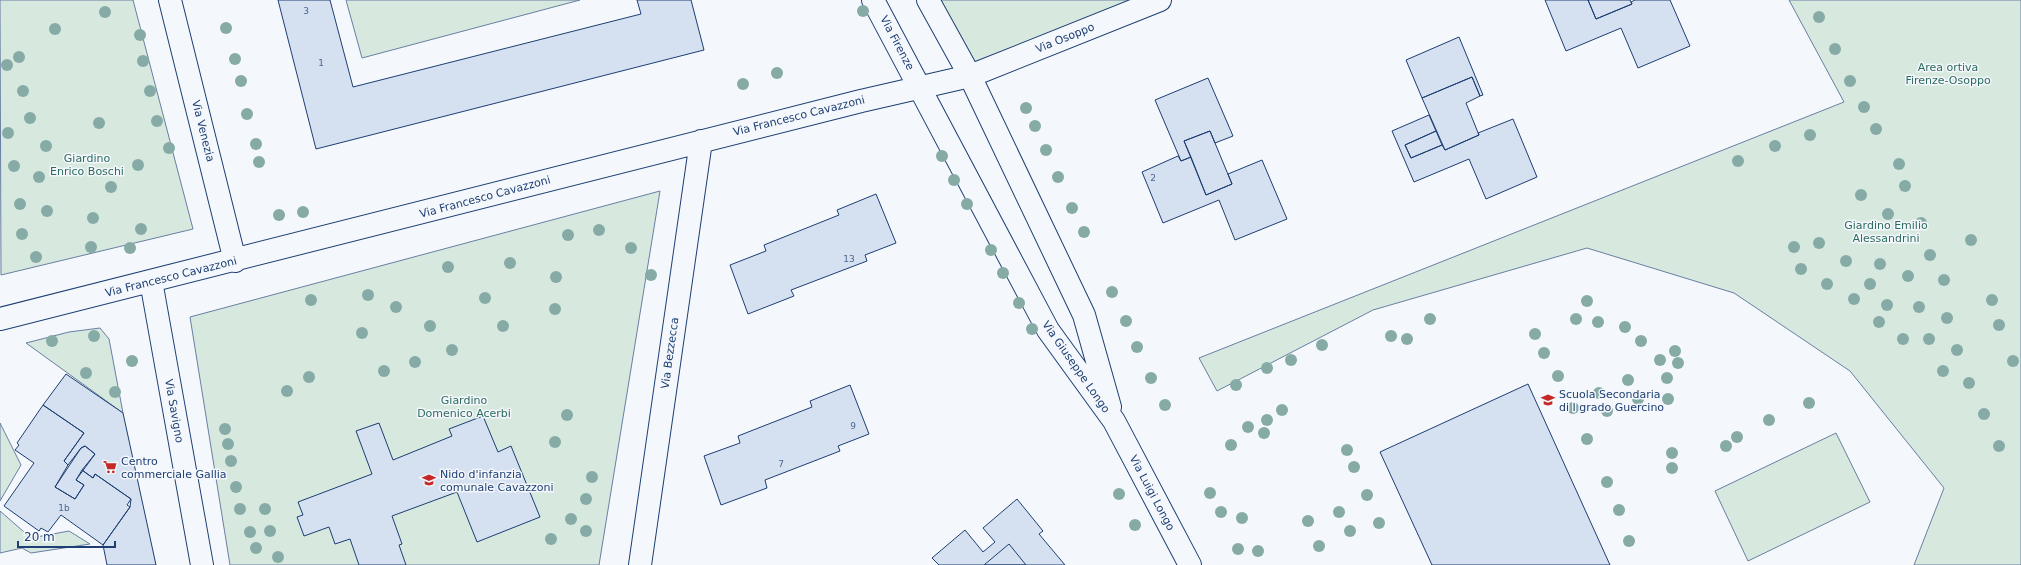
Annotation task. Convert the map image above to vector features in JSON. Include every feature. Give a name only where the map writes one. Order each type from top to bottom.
[{"type":"street","name":"Via Venezia","points":[[170,0],[235,261]]},
{"type":"street","name":"Via Firenze","points":[[873,0],[920,87]]},
{"type":"street","points":[[928,0],[970,76]]},
{"type":"street","name":"Via Osoppo","points":[[970,76],[1160,0]]},
{"type":"street","name":"Via Francesco Cavazzoni","points":[[0,320],[701,141],[970,76]]},
{"type":"street","name":"Via Giuseppe Longo","points":[[970,76],[1084,315],[1114,421]]},
{"type":"street","name":"Via Giuseppe Longo","points":[[920,87],[1048,330],[1114,421]]},
{"type":"street","name":"Via Bezzecca","points":[[640,565],[701,141]]},
{"type":"street","name":"Via Savigno","points":[[151,281],[202,565]]},
{"type":"street","name":"Via Luigi Longo","points":[[1114,421],[1190,565]]},
{"type":"green space","name":"Giardino Enrico Boschi","points":[[0,0],[133,0],[193,229],[1,275]]},
{"type":"green space","points":[[346,0],[580,0],[362,58]]},
{"type":"green space","points":[[928,0],[1160,0],[970,76]]},
{"type":"green space","name":"Giardino Emilio Alessandrini","points":[[1789,0],[2021,0],[2021,565],[1914,565],[1944,488],[1850,371],[1734,293],[1587,248],[1373,310],[1217,391],[1199,358],[1844,102]]},
{"type":"green space","name":"Giardino Domenico Acerbi","points":[[660,191],[599,565],[230,565],[190,317]]},
{"type":"green space","points":[[100,328],[109,339],[123,413],[26,343],[69,332]]},
{"type":"green space","points":[[0,423],[21,465],[0,501]]},
{"type":"green space","points":[[1836,433],[1870,502],[1748,561],[1715,491]]},
{"type":"green space","points":[[0,511],[31,538],[69,531],[90,544],[31,553],[22,548],[0,553]]},
{"type":"building","points":[[278,0],[330,0],[353,87],[641,14],[637,0],[691,0],[704,50],[316,149]]},
{"type":"building","points":[[1545,0],[1588,0],[1596,19],[1632,4],[1631,2],[1635,0],[1670,0],[1690,46],[1638,68],[1621,28],[1566,51]]},
{"type":"building","points":[[1588,0],[1630,0],[1632,4],[1596,19]]},
{"type":"building","points":[[1459,37],[1483,95],[1480,96],[1472,77],[1422,98],[1406,60]]},
{"type":"building","points":[[1472,77],[1480,96],[1466,103],[1479,135],[1445,150],[1422,98]]},
{"type":"building","points":[[1208,78],[1233,136],[1215,143],[1210,131],[1184,141],[1191,157],[1181,161],[1155,100]]},
{"type":"building","points":[[1429,115],[1436,131],[1405,145],[1411,158],[1442,145],[1445,150],[1479,135],[1478,133],[1513,119],[1537,177],[1486,199],[1469,159],[1414,182],[1392,131]]},
{"type":"building","points":[[1210,131],[1232,184],[1206,195],[1184,141]]},
{"type":"building","points":[[1436,131],[1442,145],[1411,158],[1405,145]]},
{"type":"building","points":[[1178,156],[1181,161],[1191,157],[1206,195],[1232,184],[1228,174],[1262,160],[1287,219],[1235,240],[1219,200],[1163,223],[1142,172]]},
{"type":"building","points":[[876,194],[896,243],[865,255],[867,261],[791,290],[794,296],[748,314],[730,265],[766,251],[764,245],[839,215],[837,210]]},
{"type":"building","name":"Centro commerciale Gallia","points":[[66,374],[123,413],[156,565],[107,565],[103,545],[130,507],[131,499],[95,474],[93,478],[82,470],[95,454],[85,446],[81,448],[68,465],[64,461],[84,433],[43,405]]},
{"type":"building","points":[[1528,384],[1610,565],[1432,565],[1380,452]]},
{"type":"building","points":[[850,385],[869,434],[838,446],[840,451],[765,480],[767,488],[721,505],[704,456],[740,443],[738,436],[812,407],[810,401]]},
{"type":"building","points":[[43,405],[84,433],[64,461],[68,465],[55,487],[75,499],[84,485],[76,480],[82,470],[93,478],[95,474],[131,499],[127,505],[130,507],[103,545],[61,515],[48,532],[41,528],[39,531],[4,506],[34,463],[15,450],[19,445],[17,443]]},
{"type":"building","points":[[483,416],[498,452],[511,446],[540,517],[477,542],[457,492],[392,516],[402,544],[399,545],[406,565],[359,565],[350,539],[335,544],[329,527],[304,536],[297,517],[303,515],[298,502],[372,474],[356,431],[379,423],[393,460],[452,436],[449,429]]},
{"type":"building","points":[[85,446],[95,454],[76,480],[84,485],[75,499],[55,487],[81,448]]},
{"type":"building","points":[[1017,499],[1043,531],[1039,534],[1065,565],[939,565],[932,558],[965,530],[983,552],[995,542],[983,528]]},
{"type":"building","points":[[1009,544],[1026,565],[984,565]]},
{"type":"place","name":"Scuola Secondaria di I grado Guercino","points":[[1548,400]]},
{"type":"place","name":"Centro commerciale Gallia","points":[[110,467]]},
{"type":"place","name":"Nido d'infanzia comunale Cavazzoni","points":[[429,480]]},
{"type":"park label","name":"Area ortiva Firenze-Osoppo","points":[[1948,73]]}]
